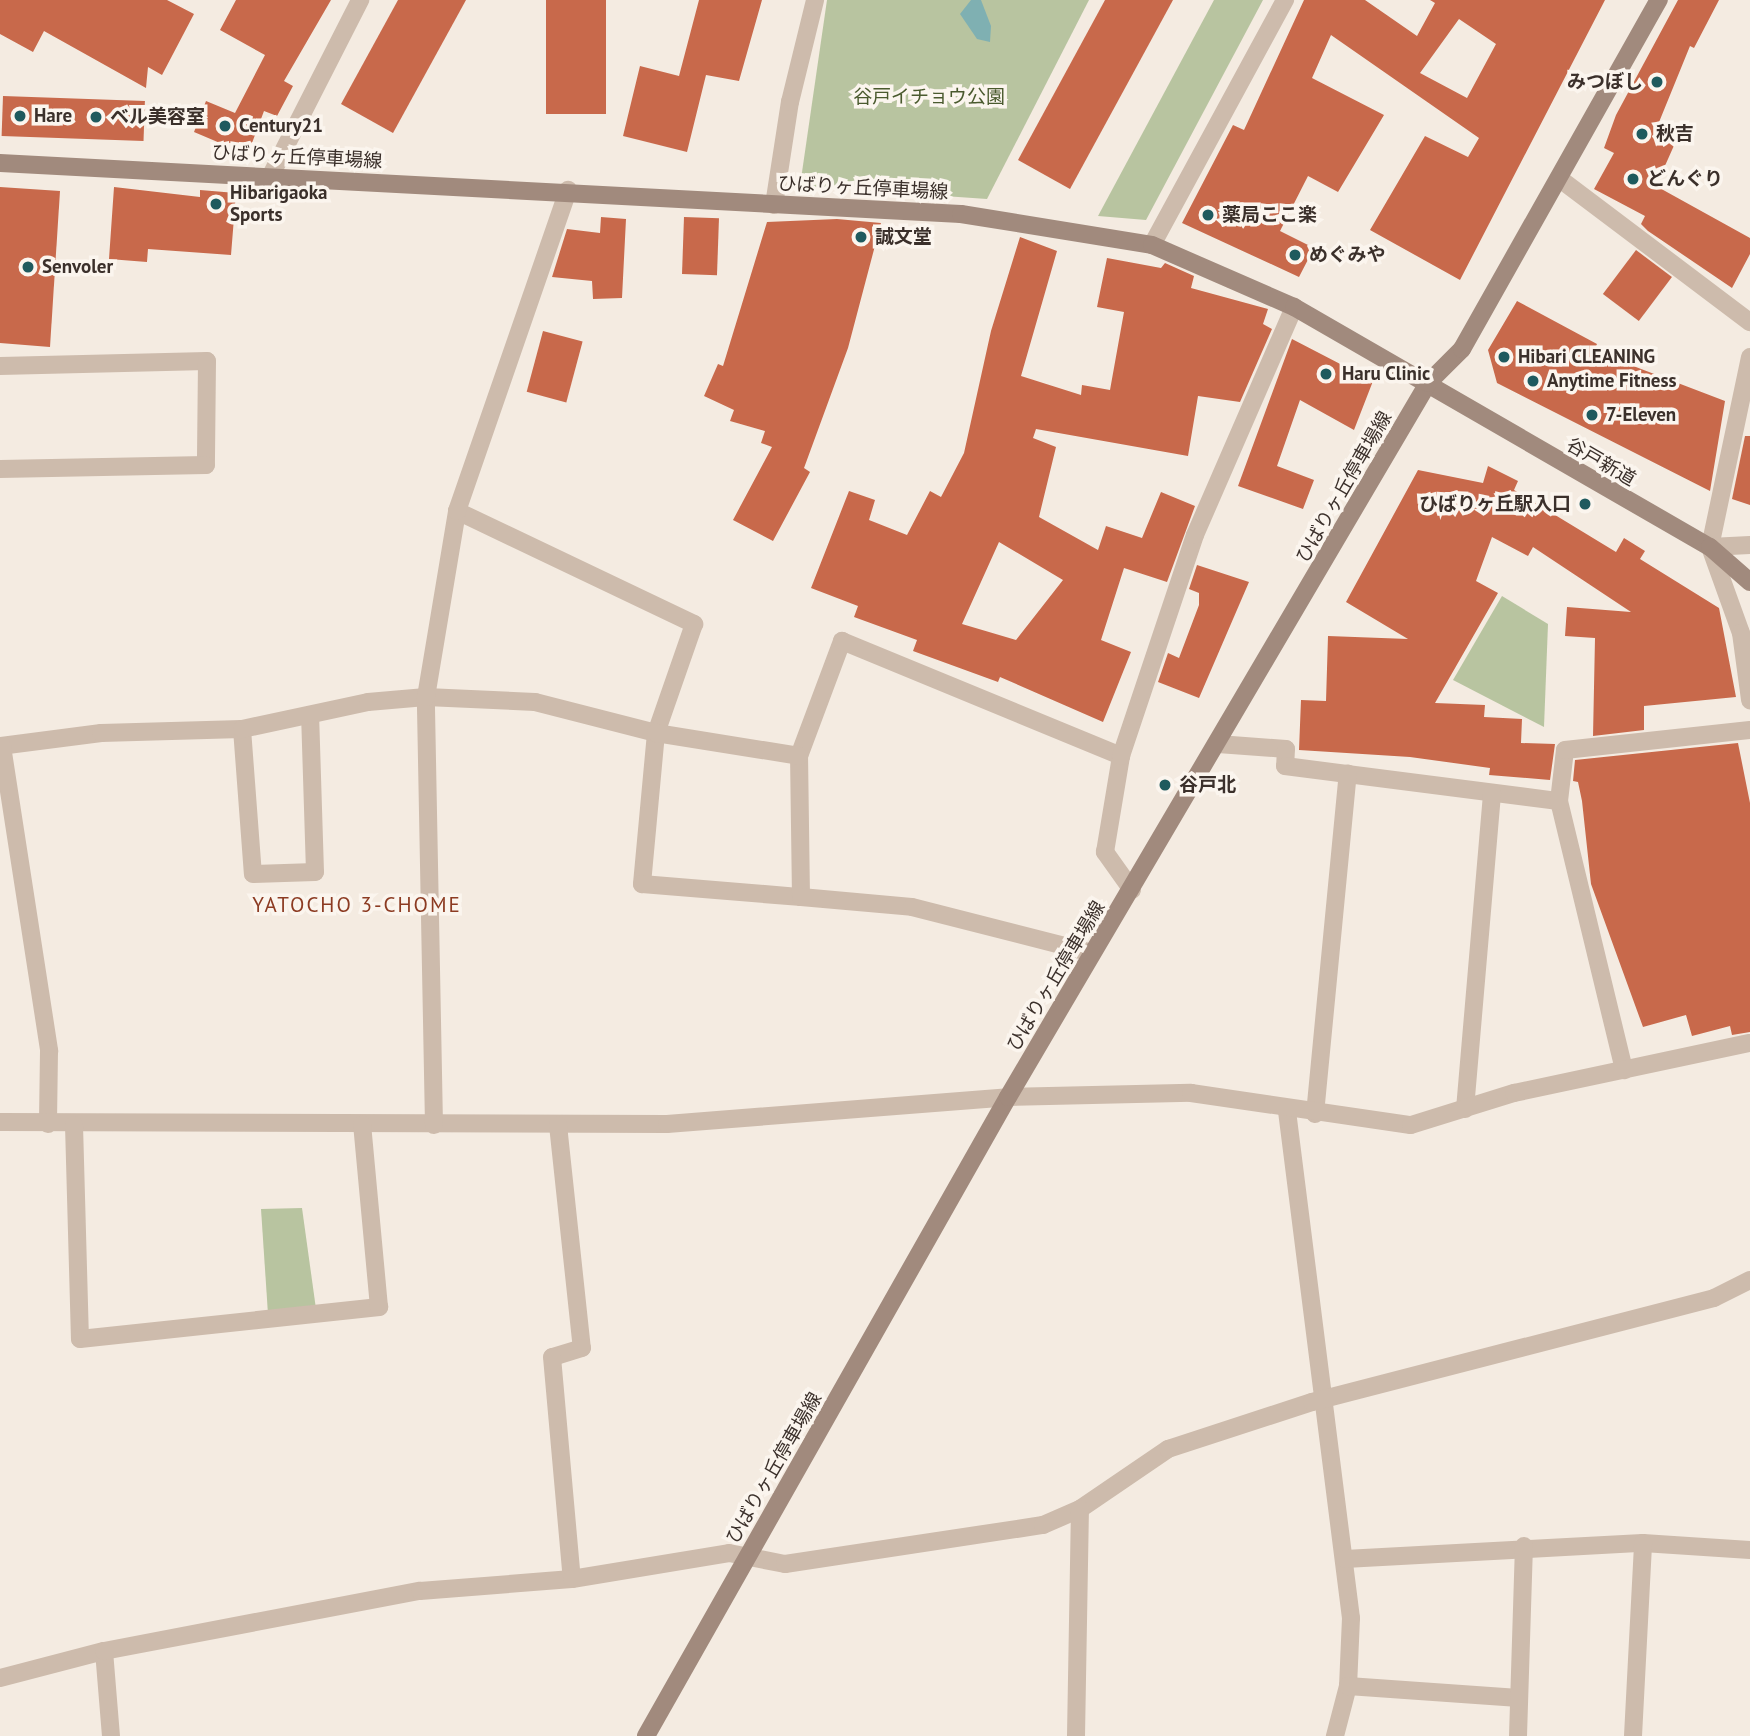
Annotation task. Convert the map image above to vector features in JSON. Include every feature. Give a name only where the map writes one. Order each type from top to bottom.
[{"type":"main road","points":[[1428,383],[1462,349],[1659,0]]},
{"type":"main road","name":"ひばりヶ丘停車場線","points":[[0,163],[568,190],[1007,219],[1152,245],[1294,307],[1428,383],[1008,1097],[646,1736]]},
{"type":"main road","name":"谷戸新道","points":[[1428,383],[1710,547],[1750,582]]},
{"type":"street","points":[[270,177],[360,0]]},
{"type":"street","points":[[774,205],[790,102],[815,0]]},
{"type":"street","points":[[1152,245],[1285,0]]},
{"type":"street","points":[[1560,179],[1750,322]]},
{"type":"street","points":[[434,1125],[425,697],[457,511],[527,294],[568,190]]},
{"type":"street","points":[[1132,890],[1105,852],[1121,756],[1195,535],[1294,307]]},
{"type":"street","points":[[1750,357],[1710,547],[1741,633],[1750,700]]},
{"type":"street","points":[[0,366],[207,361],[205,465],[0,469]]},
{"type":"street","points":[[457,511],[694,624],[656,733],[642,884],[912,907],[1092,953]]},
{"type":"street","points":[[1710,547],[1750,545]]},
{"type":"street","points":[[801,897],[799,757],[842,641],[1121,756]]},
{"type":"street","points":[[48,1124],[48,1051],[1,746],[101,733],[242,729],[310,717],[368,702],[425,697],[536,702],[656,733],[799,757]]},
{"type":"street","points":[[242,729],[253,874],[315,872],[310,717]]},
{"type":"street","points":[[1625,1070],[1559,801],[1565,750],[1750,730]]},
{"type":"street","points":[[1218,744],[1286,749],[1285,766],[1559,801]]},
{"type":"street","points":[[1315,1114],[1348,774]]},
{"type":"street","points":[[1465,1109],[1492,793]]},
{"type":"street","points":[[0,1122],[74,1125],[667,1124],[1008,1097],[1191,1093],[1287,1111],[1411,1125],[1625,1070],[1750,1044]]},
{"type":"street","points":[[1287,1111],[1326,1399],[1351,1618],[1348,1686],[1335,1736]]},
{"type":"street","points":[[74,1125],[80,1339],[379,1307],[362,1125]]},
{"type":"street","points":[[558,1125],[582,1348],[552,1357],[572,1579]]},
{"type":"street","points":[[0,1678],[104,1651],[419,1591],[572,1579],[729,1553],[785,1564],[1043,1525],[1080,1509],[1168,1449],[1326,1399],[1714,1298],[1750,1280]]},
{"type":"street","points":[[1076,1736],[1080,1509]]},
{"type":"street","points":[[1345,1559],[1524,1546],[1643,1543],[1750,1550]]},
{"type":"street","points":[[1633,1736],[1643,1543]]},
{"type":"street","points":[[1518,1736],[1524,1546]]},
{"type":"street","points":[[104,1651],[111,1736]]},
{"type":"street","points":[[1348,1686],[1519,1698]]},
{"type":"green space","name":"谷戸イチョウ公園","points":[[827,0],[1089,0],[987,199],[800,186]]},
{"type":"green space","points":[[1214,0],[1263,0],[1146,220],[1098,216]]},
{"type":"green space","points":[[1502,596],[1548,624],[1544,727],[1453,680]]},
{"type":"green space","points":[[302,1208],[316,1309],[268,1314],[261,1209]]},
{"type":"water","points":[[971,0],[981,0],[991,26],[990,42],[977,39],[960,14]]},
{"type":"building","points":[[0,0],[167,0],[194,14],[162,75],[148,67],[146,88],[44,31],[33,52],[0,34]]},
{"type":"building","points":[[236,0],[331,0],[284,81],[293,86],[277,116],[264,111],[252,143],[220,143],[194,132],[206,101],[235,113],[265,55],[220,30]]},
{"type":"building","points":[[398,0],[466,0],[393,133],[341,104]]},
{"type":"building","points":[[546,0],[606,0],[606,114],[546,114]]},
{"type":"building","points":[[699,0],[762,0],[739,81],[706,75],[687,152],[623,136],[640,66],[679,76]]},
{"type":"building","points":[[1105,0],[1173,0],[1070,189],[1018,160]]},
{"type":"building","points":[[1304,0],[1365,0],[1417,36],[1435,3],[1430,0],[1605,0],[1460,280],[1370,230],[1425,136],[1468,157],[1479,138],[1331,35],[1312,78],[1384,115],[1338,192],[1308,176],[1280,231],[1314,248],[1299,277],[1182,223],[1233,125],[1244,130]],"holes":[[[1459,19],[1496,44],[1467,98],[1420,73]]]},
{"type":"building","points":[[1678,0],[1719,0],[1694,48],[1690,46],[1655,132],[1676,141],[1656,186],[1750,238],[1750,254],[1732,288],[1648,231],[1641,224],[1645,216],[1594,189],[1614,153],[1604,148],[1616,115]]},
{"type":"building","points":[[3,96],[145,101],[144,141],[2,136]]},
{"type":"building","name":"Senvoler","points":[[0,187],[60,191],[50,347],[0,343]]},
{"type":"building","points":[[114,187],[200,197],[200,190],[236,193],[231,255],[148,249],[147,262],[109,259]]},
{"type":"building","points":[[601,217],[626,219],[622,298],[593,299],[592,281],[552,277],[567,229],[600,233]]},
{"type":"building","points":[[684,217],[719,218],[717,275],[682,274]]},
{"type":"building","points":[[837,219],[881,223],[848,348],[804,468],[810,472],[773,541],[733,520],[772,447],[761,443],[765,431],[730,421],[734,410],[704,396],[718,364],[723,366],[767,222]]},
{"type":"building","points":[[1020,237],[1057,251],[1021,376],[1081,395],[1082,385],[1110,390],[1124,312],[1097,307],[1107,258],[1161,268],[1165,263],[1194,276],[1191,288],[1268,309],[1263,324],[1272,329],[1240,402],[1198,396],[1188,456],[1036,429],[1033,438],[1056,447],[1039,517],[1098,550],[1106,526],[1142,538],[1161,492],[1195,506],[1167,582],[1124,568],[1101,640],[1131,652],[1103,722],[1000,677],[998,682],[913,651],[917,640],[854,617],[858,606],[811,588],[849,491],[875,500],[869,520],[907,535],[930,491],[941,497],[964,453],[991,331]],"holes":[[[999,542],[1063,580],[1016,640],[962,624]]]},
{"type":"building","points":[[1636,250],[1672,277],[1639,321],[1603,294]]},
{"type":"building","points":[[1517,301],[1597,344],[1594,351],[1725,401],[1710,491],[1497,383],[1488,350]]},
{"type":"building","points":[[543,331],[583,342],[566,402],[527,392]]},
{"type":"building","points":[[1292,339],[1373,381],[1354,430],[1300,400],[1277,466],[1314,480],[1303,509],[1238,486]]},
{"type":"building","points":[[1745,436],[1750,436],[1750,505],[1732,499]]},
{"type":"building","points":[[1488,466],[1518,481],[1514,490],[1616,552],[1624,538],[1645,551],[1640,559],[1719,608],[1736,697],[1644,706],[1644,730],[1593,736],[1595,638],[1565,636],[1567,607],[1631,612],[1533,547],[1528,556],[1492,537],[1476,581],[1498,593],[1435,703],[1485,705],[1484,717],[1522,719],[1521,743],[1555,744],[1550,780],[1489,775],[1490,768],[1410,757],[1299,750],[1301,700],[1326,701],[1328,636],[1408,639],[1346,602],[1418,470],[1483,483]]},
{"type":"building","points":[[1197,565],[1249,582],[1199,698],[1158,682],[1168,653],[1179,658],[1199,605],[1199,593],[1189,589]]},
{"type":"building","points":[[1738,743],[1750,803],[1750,1032],[1732,1035],[1730,1026],[1692,1036],[1686,1015],[1643,1027],[1591,884],[1582,801],[1578,782],[1573,781],[1575,760]]},
{"type":"place","name":"みつぼし","points":[[1657,82]]},
{"type":"place","name":"Hare","points":[[20,116]]},
{"type":"place","name":"ベル美容室","points":[[96,117]]},
{"type":"place","name":"Century21","points":[[225,126]]},
{"type":"place","name":"秋吉","points":[[1642,134]]},
{"type":"place","name":"どんぐり","points":[[1633,179]]},
{"type":"place","name":"Hibarigaoka Sports","points":[[216,204]]},
{"type":"place","name":"薬局ここ楽","points":[[1208,215]]},
{"type":"place","name":"誠文堂","points":[[861,237]]},
{"type":"place","name":"めぐみや","points":[[1295,255]]},
{"type":"place","name":"Senvoler","points":[[28,267]]},
{"type":"place","name":"Hibari CLEANING","points":[[1504,357]]},
{"type":"place","name":"Haru Clinic","points":[[1326,374]]},
{"type":"place","name":"Anytime Fitness","points":[[1533,381]]},
{"type":"place","name":"7-Eleven","points":[[1592,415]]},
{"type":"place","name":"ひばりヶ丘駅入口","points":[[1585,504]]},
{"type":"place","name":"谷戸北","points":[[1165,785]]},
{"type":"district","name":"YATOCHO 3-CHOME","points":[[357,905]]}]
